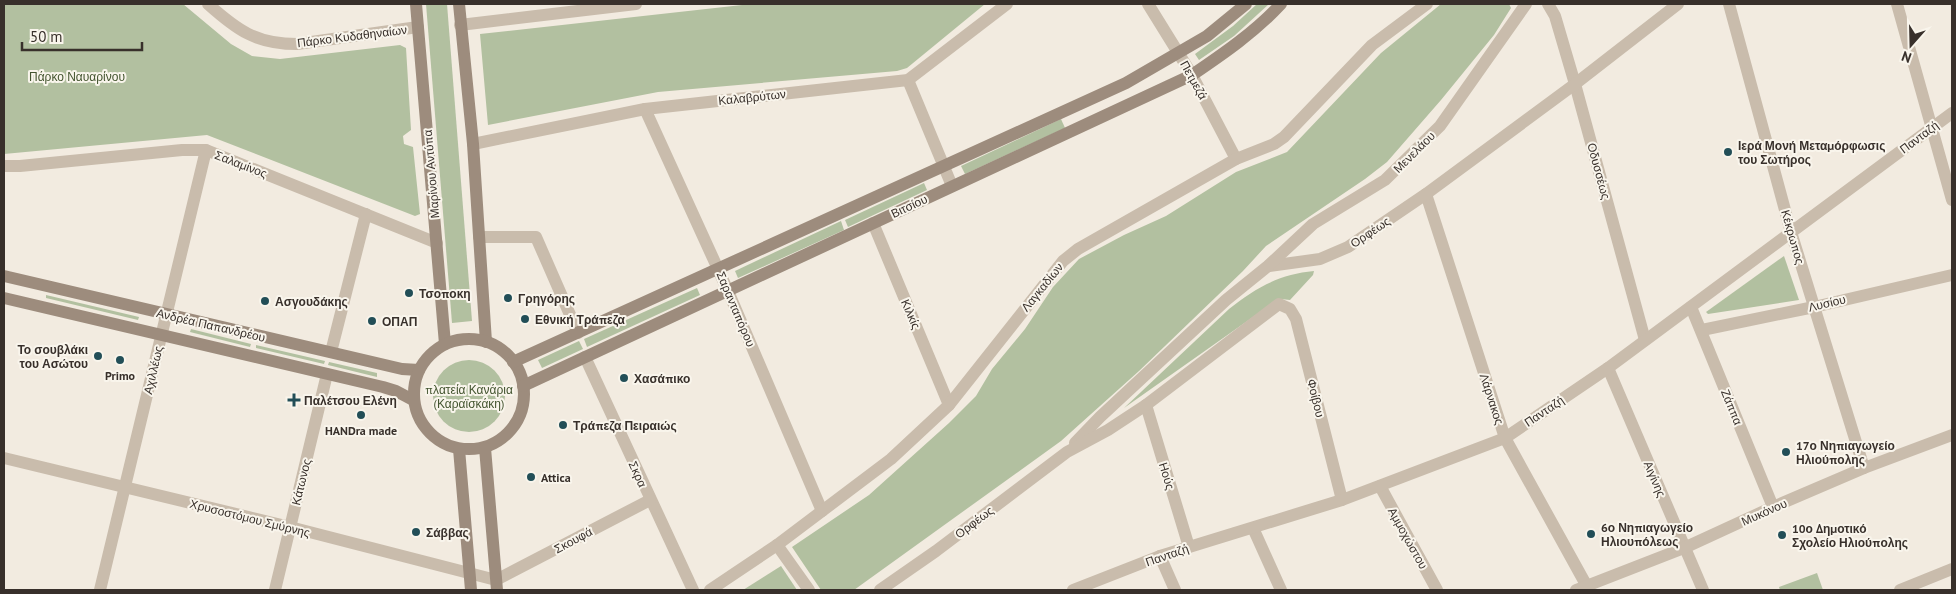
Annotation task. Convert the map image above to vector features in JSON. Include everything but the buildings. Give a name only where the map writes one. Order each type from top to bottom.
[{"type":"street","name":"Πάρκο Κυδαθηναίων","points":[[208,4],[230,24],[249,35],[262,41],[282,44],[297,44],[418,27]]},
{"type":"street","name":"Μαρίνου Αντύπα","points":[[416,4],[445,344]]},
{"type":"street","points":[[459,4],[473,144],[486,342]]},
{"type":"street","points":[[460,25],[636,4]]},
{"type":"street","points":[[952,186],[908,80],[1007,4]]},
{"type":"street","name":"Πετμεζά","points":[[1148,4],[1192,75],[1236,159]]},
{"type":"street","name":"Βιτσίου","points":[[514,362],[718,267],[1126,83],[1207,36],[1246,4]]},
{"type":"street","name":"Βιτσίου","points":[[523,386],[1192,75],[1220,57],[1253,31],[1281,4]]},
{"type":"street","name":"Λαγκαδίων","points":[[710,590],[778,545],[891,459],[949,406],[1063,261],[1078,249],[1236,159],[1274,144],[1284,137],[1372,45],[1427,4]]},
{"type":"street","name":"Μενελάου","points":[[1268,266],[1313,224],[1385,180],[1425,142],[1440,126],[1526,4]]},
{"type":"street","name":"Οδυσσέως","points":[[1548,4],[1555,16],[1575,84],[1645,340]]},
{"type":"street","name":"Ορφέως","points":[[1067,452],[1100,417],[1226,300],[1268,266],[1320,259],[1348,247],[1426,194],[1575,84],[1678,4]]},
{"type":"street","name":"Κέκρωπος","points":[[1729,4],[1791,232],[1864,468]]},
{"type":"street","points":[[1897,4],[1952,200]]},
{"type":"street","name":"Καλαβρύτων","points":[[473,144],[645,109],[908,80]]},
{"type":"street","name":"Σαρανταπόρου","points":[[645,109],[718,267],[822,511]]},
{"type":"street","name":"Πανταζή","points":[[1072,590],[1160,556],[1342,500],[1505,438],[1608,368],[1952,113]]},
{"type":"street","name":"Σαλαμίνος","points":[[4,166],[182,150],[206,150],[437,243]]},
{"type":"street","name":"Αχιλλέως","points":[[100,590],[206,150]]},
{"type":"street","name":"Λάρνακος","points":[[1426,194],[1505,438],[1584,589]]},
{"type":"street","points":[[331,352],[366,214]]},
{"type":"street","name":"Κιλκίς","points":[[873,223],[949,406]]},
{"type":"street","points":[[479,238],[536,237],[578,333]]},
{"type":"street","name":"Λυσίου","points":[[1702,330],[1814,307],[1952,275]]},
{"type":"street","name":"Ανδρέα Παπανδρέου","points":[[4,276],[402,369],[419,370]]},
{"type":"street","name":"Ανδρέα Παπανδρέου","points":[[4,298],[396,391],[413,400]]},
{"type":"street","name":"Ορφέως","points":[[880,590],[936,551],[1067,452],[1108,430],[1146,405],[1279,304]]},
{"type":"street","name":"Φοίβου","points":[[1279,304],[1290,309],[1296,319],[1342,500]]},
{"type":"street","name":"Ζάππα","points":[[1691,307],[1773,507]]},
{"type":"street","points":[[465,339],[486,342],[501,350],[514,362],[523,386],[524,397],[518,419],[505,437],[485,448],[459,449],[442,443],[428,432],[421,422],[413,400],[414,383],[419,370],[427,358],[445,344],[465,339]]},
{"type":"street","name":"Σκρα","points":[[585,357],[693,590]]},
{"type":"street","name":"Αιγίνης","points":[[1608,368],[1703,590]]},
{"type":"street","name":"Κάτωνος","points":[[275,590],[327,374]]},
{"type":"street","name":"Ηούς","points":[[1146,405],[1189,547]]},
{"type":"street","name":"Μυκόνου","points":[[1584,589],[1684,548],[1864,468],[1952,435]]},
{"type":"street","points":[[485,448],[497,585]]},
{"type":"street","points":[[459,449],[465,539],[471,590]]},
{"type":"street","name":"Χρυσοστόμου Σμύρνης","points":[[4,458],[290,527],[470,574],[497,585]]},
{"type":"street","name":"Αμμοχώστου","points":[[1380,486],[1437,590]]},
{"type":"street","name":"Σκουφά","points":[[497,585],[650,500]]},
{"type":"street","points":[[1253,528],[1281,590]]},
{"type":"street","points":[[778,545],[809,590]]},
{"type":"street","points":[[1160,556],[1176,590]]},
{"type":"street","points":[[1900,590],[1952,569]]},
{"type":"green space","name":"Πάρκο Ναυαρίνου","points":[[4,4],[183,4],[231,44],[252,56],[280,59],[400,45],[406,48],[411,130],[403,136],[404,144],[413,147],[420,214],[415,216],[207,135],[4,154]]},
{"type":"green space","points":[[426,4],[447,4],[472,321],[452,323]]},
{"type":"green space","points":[[751,4],[985,4],[907,68],[897,71],[658,92],[488,125],[480,34]]},
{"type":"green space","points":[[1257,4],[1269,4],[1234,36],[1199,60],[1195,54],[1233,26]]},
{"type":"green space","points":[[1441,4],[1509,4],[1511,8],[1494,35],[1387,162],[1266,246],[1243,271],[1139,371],[1061,441],[854,590],[821,590],[792,547],[869,495],[976,396],[992,369],[1025,329],[1053,287],[1079,259],[1124,235],[1166,216],[1236,172],[1287,152],[1381,53]]},
{"type":"green space","points":[[1061,119],[1065,128],[965,174],[961,166]]},
{"type":"green space","points":[[924,183],[927,190],[848,227],[845,220]]},
{"type":"green space","points":[[841,221],[844,230],[738,278],[735,271]]},
{"type":"green space","points":[[1784,256],[1799,300],[1708,314],[1706,312]]},
{"type":"green space","points":[[1314,271],[1313,275],[1290,300],[1281,299],[1270,305],[1124,408],[1239,301],[1268,283],[1290,275]]},
{"type":"green space","points":[[697,288],[700,295],[587,347],[584,339]]},
{"type":"green space","points":[[46,295],[139,317],[138,320],[46,298]]},
{"type":"green space","points":[[191,329],[251,344],[250,347],[190,332]]},
{"type":"green space","points":[[579,341],[583,349],[542,368],[538,360]]},
{"type":"green space","points":[[256,345],[325,361],[324,364],[256,348]]},
{"type":"green space","name":"πλατεία Κανάρια (Καραϊσκάκη)","points":[[476,360],[495,370],[503,382],[505,396],[503,410],[495,422],[483,430],[462,432],[443,422],[435,410],[433,389],[443,370],[455,362]]},
{"type":"green space","points":[[329,362],[377,373],[377,377],[328,365]]},
{"type":"green space","points":[[781,566],[797,590],[743,590]]},
{"type":"green space","points":[[1817,573],[1823,590],[1780,590],[1779,587]]},
{"type":"place","name":"Ιερά Μονή Μεταμόρφωσις του Σωτήρος","points":[[1728,152]]},
{"type":"place","name":"Τσοποκη","points":[[409,293]]},
{"type":"place","name":"Γρηγόρης","points":[[508,298]]},
{"type":"place","name":"Ασγουδάκης","points":[[265,301]]},
{"type":"place","name":"Εθνική Τράπεζα","points":[[525,319]]},
{"type":"place","name":"ΟΠΑΠ","points":[[372,321]]},
{"type":"place","name":"Το σουβλάκι του Ασώτου","points":[[98,356]]},
{"type":"place","name":"Primo","points":[[120,360]]},
{"type":"place","name":"Χασάπικο","points":[[624,378]]},
{"type":"place","name":"Παλέτσου Ελένη","points":[[294,400]]},
{"type":"place","name":"HANDra made","points":[[361,415]]},
{"type":"place","name":"Τράπεζα Πειραιώς","points":[[563,425]]},
{"type":"place","name":"17ο Νηπιαγωγείο Ηλιούπολης","points":[[1786,452]]},
{"type":"place","name":"Attica","points":[[531,477]]},
{"type":"place","name":"Σάββας","points":[[416,532]]},
{"type":"place","name":"6ο Νηπιαγωγείο Ηλιουπόλεως","points":[[1591,534]]},
{"type":"place","name":"10ο Δημοτικό Σχολείο Ηλιούπολης","points":[[1782,535]]}]
